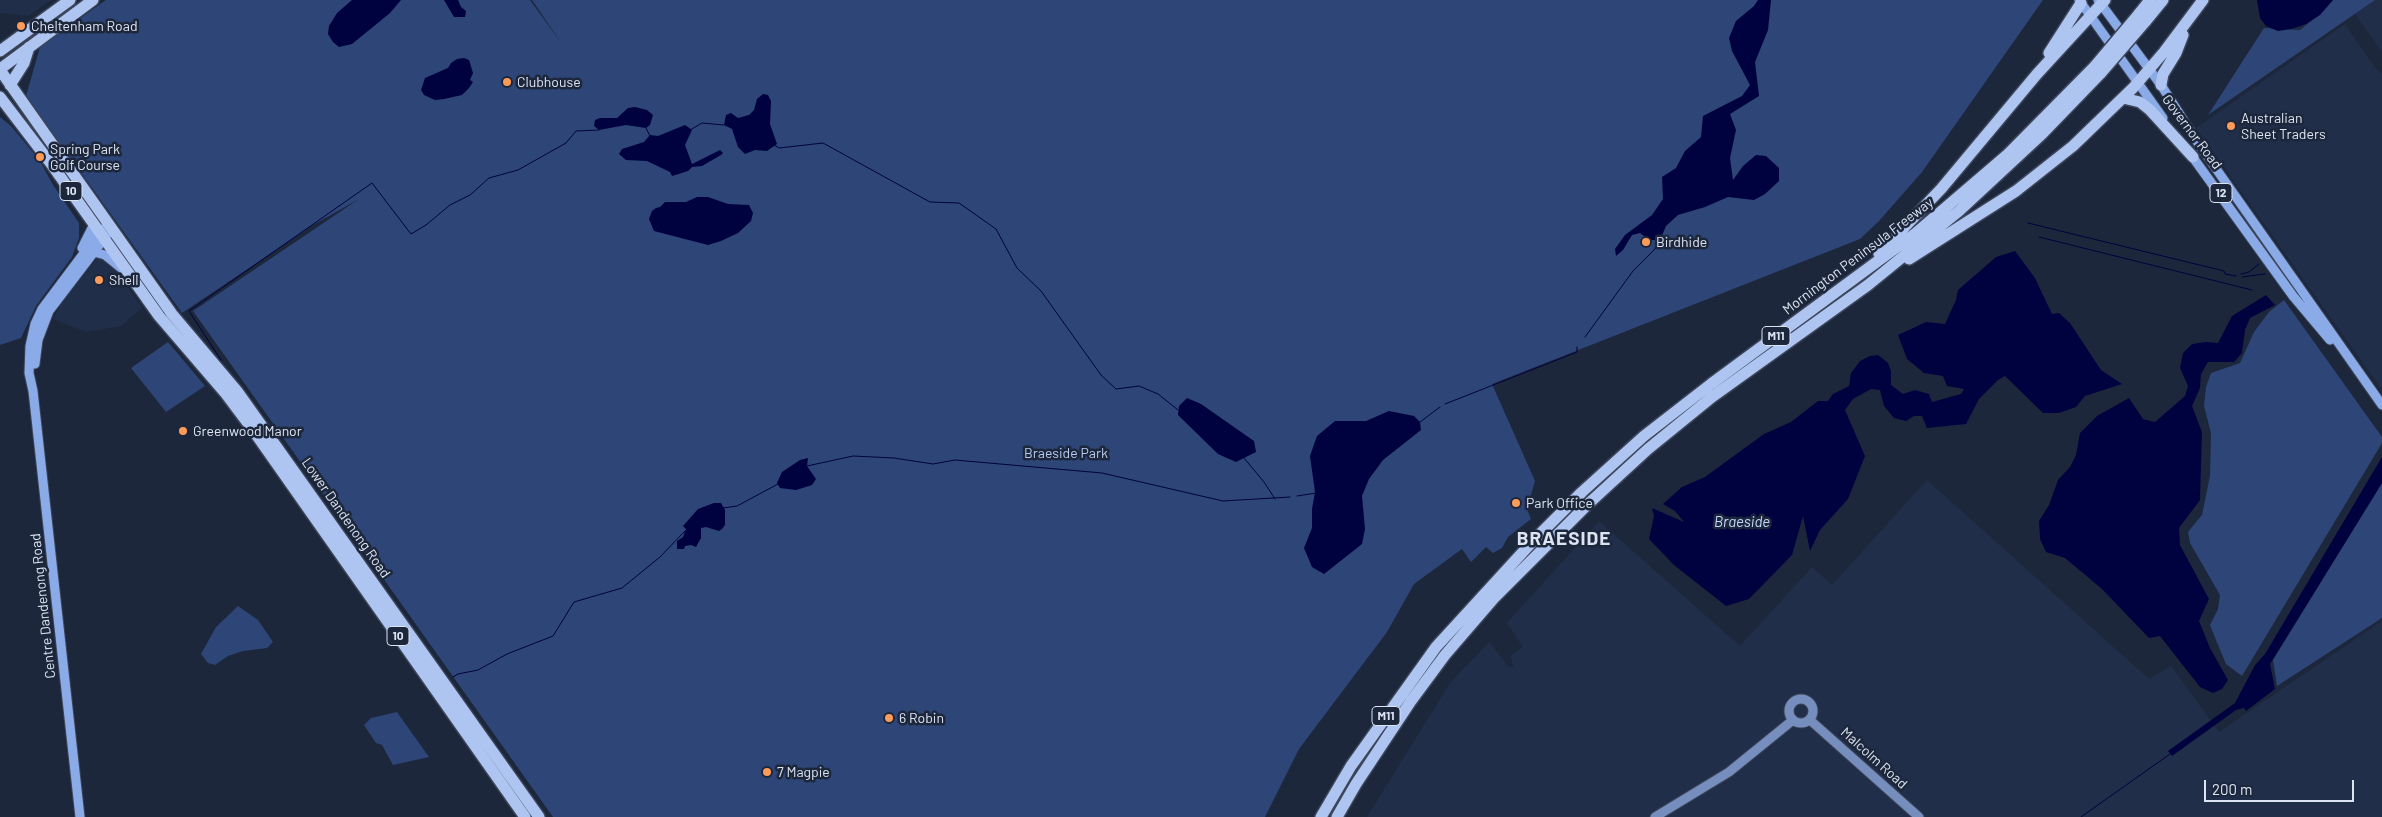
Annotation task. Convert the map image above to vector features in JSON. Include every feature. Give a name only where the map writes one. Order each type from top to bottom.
[{"type":"highway","points":[[2,46],[70,0]]},
{"type":"highway","points":[[0,70],[93,0]]},
{"type":"highway","name":"Mornington Peninsula Freeway","points":[[2142,18],[2150,0]]},
{"type":"highway","name":"Mornington Peninsula Freeway","points":[[1321,817],[1352,766],[1436,647],[1495,597],[1581,511],[1648,449],[1712,397],[1868,285],[1988,185],[2043,133],[2142,18],[2163,0]]},
{"type":"highway","points":[[1868,285],[2016,191],[2073,146],[2138,82],[2190,19],[2203,0]]},
{"type":"highway","points":[[1860,275],[1941,190],[2037,74],[2102,1]]},
{"type":"highway","points":[[2037,74],[2080,2]]},
{"type":"highway","points":[[2161,85],[2163,74],[2176,53],[2190,19]]},
{"type":"highway","points":[[10,85],[24,63],[29,47]]},
{"type":"highway","name":"Mornington Peninsula Freeway","points":[[1337,817],[1356,784],[1466,622],[1534,541],[1644,436],[1711,384],[1916,233],[1985,175],[2098,69]]},
{"type":"highway","name":"Lower Dandenong Road","points":[[0,70],[103,229],[131,277],[168,328],[226,394],[253,430],[525,817]]},
{"type":"highway","name":"Lower Dandenong Road","points":[[0,97],[103,229],[237,391],[539,817]]},
{"type":"highway","points":[[2123,98],[2140,102],[2150,110],[2193,157]]},
{"type":"highway","points":[[0,105],[11,112]]},
{"type":"main road","name":"Governor Road","points":[[2102,1],[2161,85],[2198,143],[2382,405]]},
{"type":"main road","name":"Governor Road","points":[[2080,2],[2293,296],[2360,374]]},
{"type":"main road","name":"Centre Dandenong Road","points":[[33,391],[35,355],[44,320],[60,295],[94,252],[103,229]]},
{"type":"main road","name":"Centre Dandenong Road","points":[[80,817],[33,391],[29,373],[29,353],[34,324],[45,303],[103,229]]},
{"type":"main road","points":[[94,252],[109,257],[131,277]]},
{"type":"street","points":[[1802,699],[1809,702],[1813,708],[1810,720],[1802,724],[1792,720],[1790,707],[1794,701],[1802,699]]},
{"type":"street","points":[[1655,817],[1708,787],[1792,720]]},
{"type":"street","name":"Malcolm Road","points":[[1810,720],[1919,817]]},
{"type":"shaded area","points":[[0,0],[51,0],[28,16],[0,13]]},
{"type":"shaded area","points":[[2375,0],[2382,0],[2382,52],[2355,14]]},
{"type":"shaded area","points":[[2345,24],[2375,68],[2382,74],[2382,390],[2196,128]]},
{"type":"shaded area","name":"Shell","points":[[98,257],[114,267],[142,308],[121,326],[86,332],[53,319],[65,297]]},
{"type":"shaded area","points":[[1927,480],[2149,679],[2171,666],[2219,732],[2382,621],[2382,817],[1367,817],[1450,683],[1489,642],[1509,667],[1514,667],[1510,656],[1523,647],[1507,623],[1599,521],[1740,646],[1812,567],[1832,585]]},
{"type":"green space","name":"Braeside Park","points":[[106,0],[530,0],[562,44],[532,0],[2043,0],[1922,172],[1879,221],[1860,239],[1492,384],[1535,481],[1527,509],[1531,519],[1508,537],[1502,548],[1493,553],[1486,547],[1471,562],[1462,549],[1414,584],[1387,632],[1299,749],[1265,817],[553,817],[193,311],[359,199],[313,225],[182,313],[26,96],[40,47]]},
{"type":"green space","points":[[2333,0],[2375,0],[2208,115],[2264,28],[2300,30],[2321,13]]},
{"type":"green space","name":"Spring Park Golf Course","points":[[0,117],[11,126],[40,161],[53,185],[79,223],[79,238],[72,257],[36,306],[21,338],[0,345]]},
{"type":"green space","points":[[2284,300],[2382,437],[2382,443],[2242,676],[2226,664],[2210,625],[2218,609],[2220,595],[2190,543],[2188,532],[2202,515],[2210,476],[2211,433],[2204,406],[2206,387],[2211,373],[2240,363],[2254,332],[2269,312]]},
{"type":"green space","points":[[168,342],[205,386],[166,412],[131,368]]},
{"type":"green space","points":[[2382,483],[2382,618],[2277,686],[2273,660]]},
{"type":"green space","points":[[238,606],[258,620],[273,642],[267,648],[243,651],[228,656],[215,665],[208,663],[201,654],[216,627]]},
{"type":"green space","points":[[397,712],[429,757],[393,765],[382,745],[376,743],[364,725],[371,718]]},
{"type":"water","points":[[352,0],[401,0],[390,13],[352,44],[339,47],[328,34],[329,26],[337,13]]},
{"type":"water","points":[[444,0],[458,0],[461,7],[466,11],[465,17],[454,17]]},
{"type":"water","points":[[1758,0],[1771,0],[1768,30],[1755,62],[1759,96],[1730,114],[1736,130],[1730,158],[1733,180],[1743,166],[1756,155],[1766,156],[1779,168],[1779,181],[1765,194],[1754,200],[1728,197],[1705,207],[1678,215],[1666,226],[1660,240],[1649,240],[1640,233],[1632,235],[1623,250],[1616,256],[1615,249],[1625,235],[1652,215],[1663,199],[1662,177],[1676,168],[1685,151],[1701,137],[1703,116],[1742,96],[1750,85],[1732,51],[1729,38],[1736,21],[1754,6]]},
{"type":"water","points":[[2257,0],[2333,0],[2320,15],[2306,24],[2278,31],[2266,26],[2260,18]]},
{"type":"water","points":[[464,58],[469,60],[473,73],[470,80],[473,82],[462,95],[435,100],[424,95],[421,90],[425,78],[448,68],[457,59]]},
{"type":"water","points":[[763,94],[768,95],[771,101],[770,124],[777,144],[767,151],[755,150],[745,154],[738,147],[732,129],[724,125],[726,115],[731,113],[738,118],[749,115],[754,110],[757,99]]},
{"type":"water","points":[[635,107],[647,110],[653,115],[650,125],[646,128],[626,125],[599,130],[594,126],[595,120],[600,118],[617,118],[628,108]]},
{"type":"water","points":[[685,125],[692,130],[685,145],[692,164],[720,150],[723,153],[702,166],[692,167],[688,171],[672,176],[670,172],[647,161],[626,160],[619,154],[622,149],[644,142],[650,135],[658,136]]},
{"type":"water","points":[[697,197],[708,197],[728,204],[749,205],[753,213],[751,221],[738,233],[708,245],[654,231],[649,219],[652,211],[665,202],[686,202]]},
{"type":"water","name":"Braeside","points":[[2015,251],[2035,278],[2052,314],[2059,313],[2070,323],[2101,370],[2122,384],[2085,396],[2076,407],[2059,413],[2043,413],[2005,376],[1998,380],[1979,399],[1966,424],[1927,428],[1922,416],[1914,416],[1906,421],[1894,418],[1884,406],[1880,390],[1871,389],[1853,399],[1845,410],[1865,456],[1848,499],[1820,530],[1810,551],[1803,516],[1792,555],[1749,599],[1726,606],[1674,565],[1649,539],[1654,516],[1652,508],[1684,522],[1675,511],[1663,504],[1682,487],[1705,477],[1764,434],[1791,422],[1818,401],[1828,401],[1833,394],[1849,386],[1851,373],[1860,361],[1870,356],[1878,355],[1888,363],[1891,371],[1891,385],[1903,394],[1915,390],[1929,394],[1932,402],[1961,394],[1964,389],[1947,386],[1943,376],[1924,373],[1907,359],[1898,335],[1926,322],[1945,324],[1956,300],[1958,290],[1996,257]]},
{"type":"water","points":[[2266,295],[2275,305],[2250,318],[2245,330],[2242,353],[2234,362],[2208,362],[2201,374],[2200,388],[2192,406],[2202,432],[2200,500],[2179,528],[2180,545],[2209,599],[2199,621],[2210,648],[2228,680],[2222,689],[2213,693],[2200,687],[2160,636],[2149,638],[2102,589],[2065,558],[2046,552],[2040,539],[2039,521],[2049,505],[2058,480],[2070,467],[2076,455],[2080,433],[2097,416],[2129,398],[2143,419],[2155,422],[2185,396],[2188,386],[2180,368],[2183,353],[2192,344],[2218,343],[2232,316]]},
{"type":"water","points":[[1187,398],[1201,404],[1254,441],[1256,452],[1236,462],[1218,454],[1178,415],[1179,406]]},
{"type":"water","points":[[1389,411],[1414,416],[1420,422],[1421,430],[1383,460],[1369,479],[1362,496],[1365,529],[1362,544],[1324,574],[1312,567],[1304,548],[1312,528],[1312,509],[1315,492],[1310,456],[1317,436],[1335,421],[1366,421]]},
{"type":"water","points":[[2382,457],[2382,483],[2270,664],[2275,689],[2246,711],[2244,708],[2236,710],[2172,756],[2168,751],[2235,703],[2255,665],[2265,654]]},
{"type":"water","points":[[808,458],[807,466],[816,479],[812,485],[796,490],[780,488],[777,483],[782,472],[800,460]]},
{"type":"water","points":[[714,503],[721,503],[725,510],[725,525],[722,529],[719,531],[706,527],[701,528],[701,538],[696,547],[691,545],[685,546],[684,549],[677,549],[677,541],[683,537],[686,529],[683,526],[698,509]]},
{"type":"waterway","points":[[690,130],[702,123],[724,125]]},
{"type":"waterway","points":[[646,128],[650,136]]},
{"type":"waterway","points":[[221,360],[189,311],[372,183],[411,234],[426,225],[450,205],[470,195],[489,178],[518,170],[566,143],[576,131],[599,130]]},
{"type":"waterway","points":[[774,145],[779,148],[823,143],[930,202],[959,203],[996,229],[1017,268],[1041,291],[1101,375],[1116,389],[1139,386],[1158,394],[1178,410]]},
{"type":"waterway","points":[[2028,223],[2224,271],[2225,274],[2236,276]]},
{"type":"waterway","points":[[2039,237],[2252,290]]},
{"type":"waterway","points":[[1585,337],[1633,271],[1655,249],[1657,240]]},
{"type":"waterway","points":[[2241,274],[2249,272],[2259,264]]},
{"type":"waterway","points":[[2242,277],[2265,274]]},
{"type":"waterway","points":[[1445,404],[1577,352],[1577,347]]},
{"type":"waterway","points":[[1420,422],[1440,407]]},
{"type":"waterway","points":[[807,466],[853,456],[894,458],[933,464],[955,460],[1102,473],[1223,501],[1290,497]]},
{"type":"waterway","points":[[1244,458],[1275,499]]},
{"type":"waterway","points":[[723,508],[737,506],[778,484]]},
{"type":"waterway","points":[[1297,496],[1316,493]]},
{"type":"waterway","points":[[453,677],[458,674],[478,670],[507,654],[553,636],[574,602],[622,588],[660,557],[685,531]]},
{"type":"waterway","points":[[2081,817],[2170,754]]},
{"type":"place","name":"Cheltenham Road","points":[[21,26]]},
{"type":"place","name":"Clubhouse","points":[[507,82]]},
{"type":"place","name":"Australian Sheet Traders","points":[[2231,126]]},
{"type":"place","name":"Spring Park Golf Course","points":[[40,157]]},
{"type":"place","name":"Birdhide","points":[[1646,242]]},
{"type":"place","name":"Shell","points":[[99,280]]},
{"type":"place","name":"Greenwood Manor","points":[[183,431]]},
{"type":"place","name":"Park Office","points":[[1516,503]]},
{"type":"place","name":"6 Robin","points":[[889,718]]},
{"type":"place","name":"7 Magpie","points":[[767,772]]},
{"type":"district","name":"BRAESIDE","points":[[1564,539]]}]
